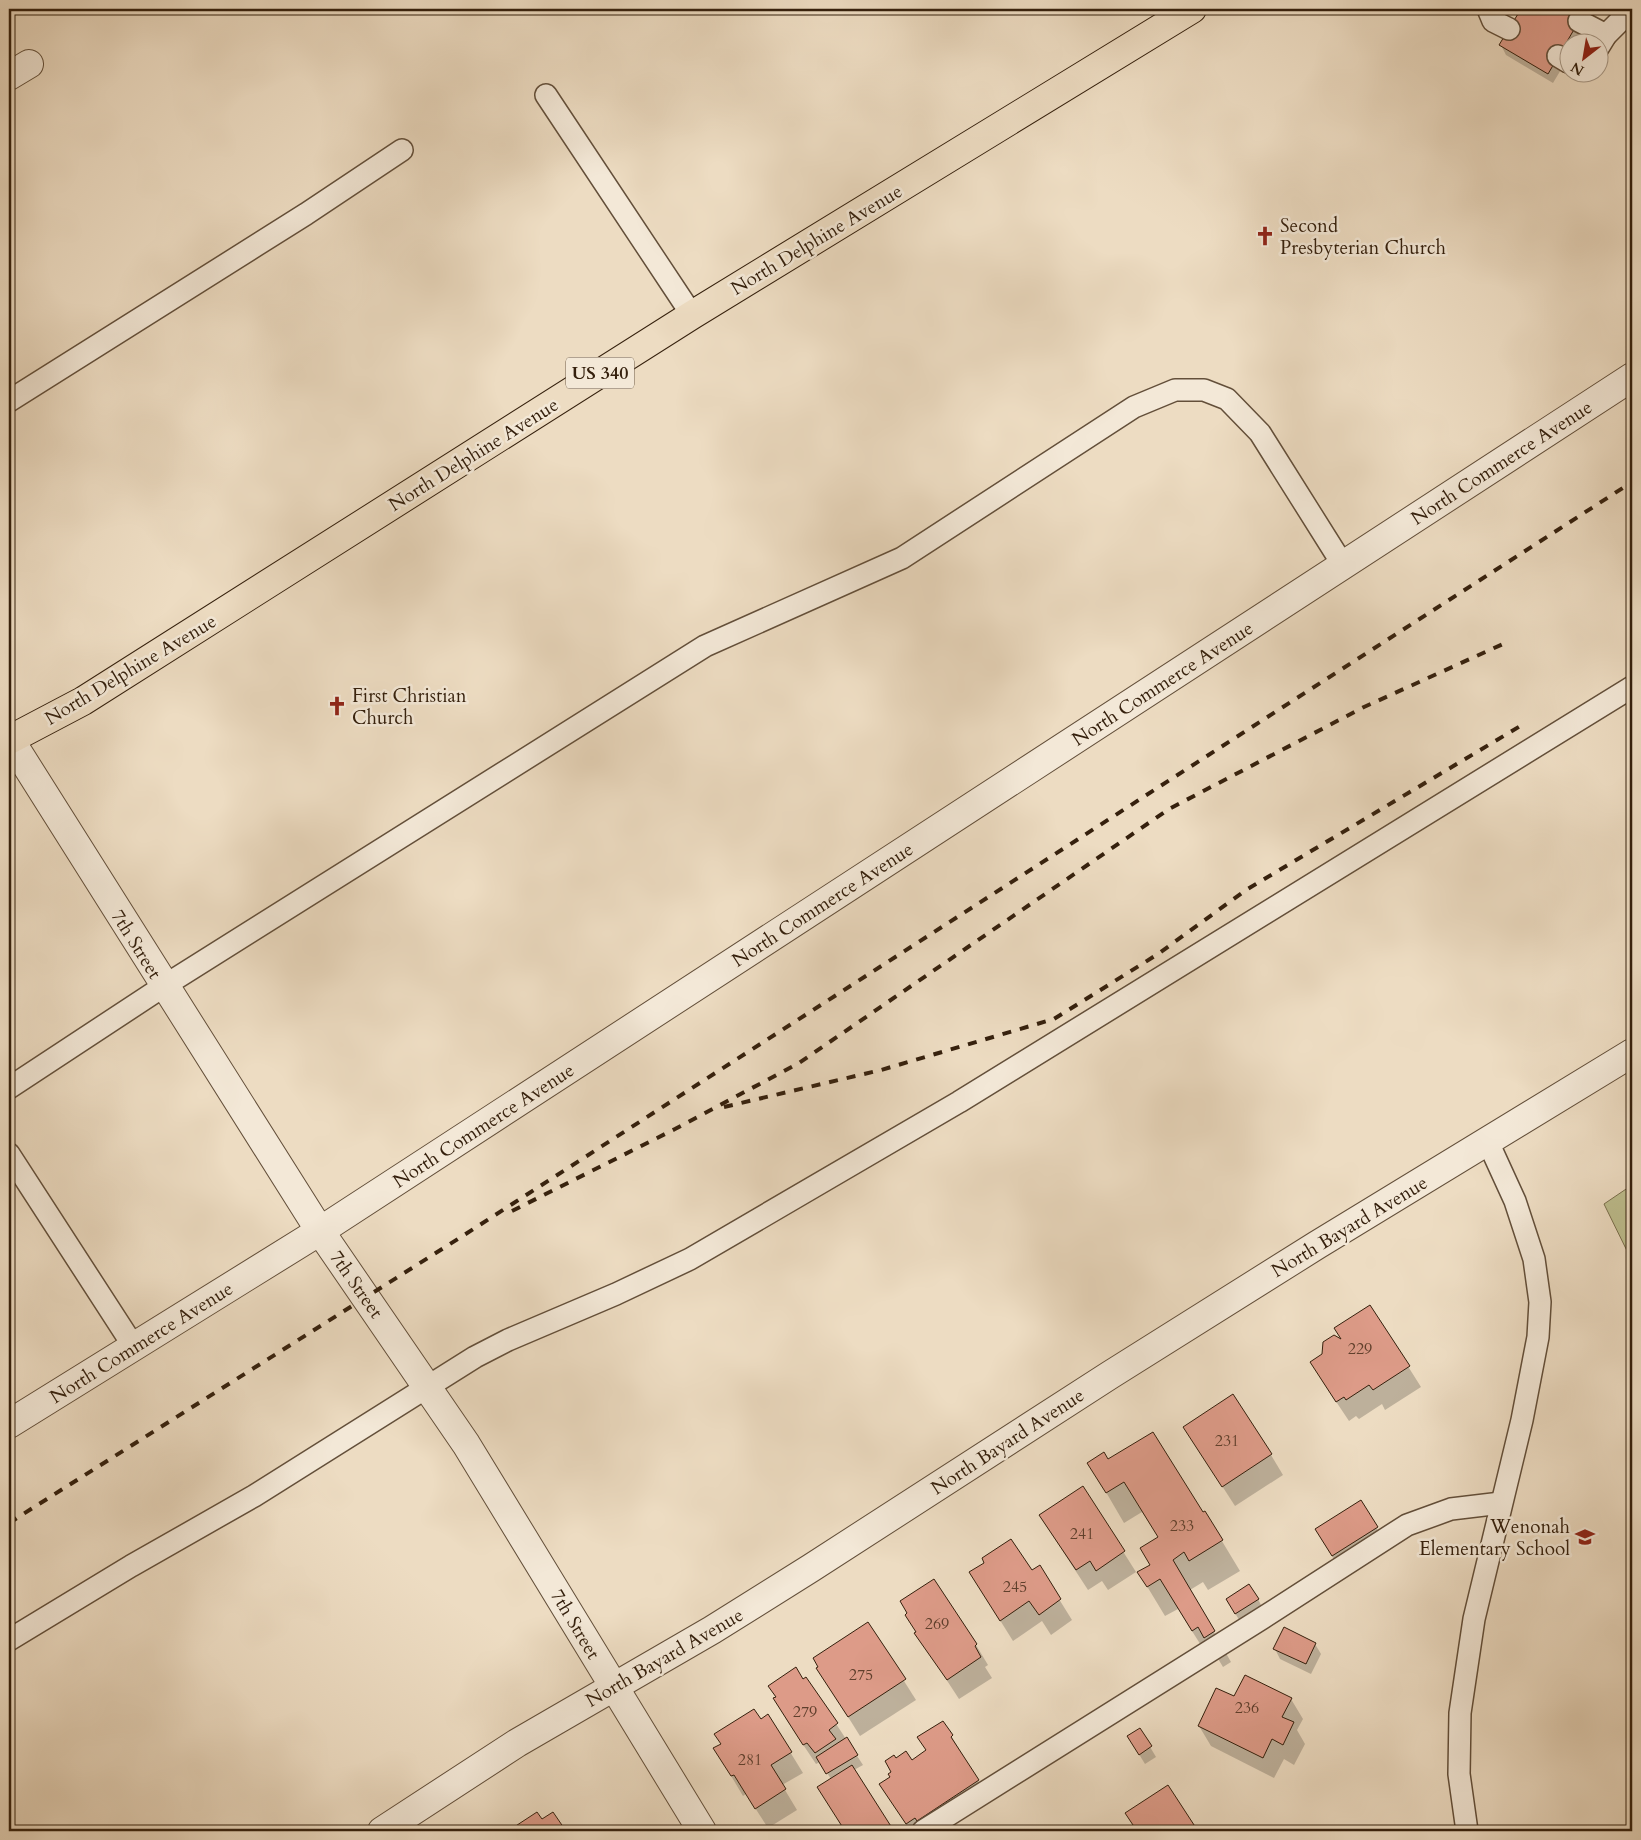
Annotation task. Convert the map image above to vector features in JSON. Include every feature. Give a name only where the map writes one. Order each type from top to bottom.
[{"type":"main road","name":"North Delphine Avenue","points":[[9,739],[83,701],[692,315],[1192,9]]},
{"type":"street","name":"North Commerce Avenue","points":[[9,1424],[320,1231],[1632,377]]},
{"type":"street","name":"7th Street","points":[[9,739],[320,1231],[466,1444],[702,1831]]},
{"type":"street","name":"North Bayard Avenue","points":[[382,1831],[517,1743],[770,1594],[1110,1375],[1317,1245],[1632,1053]]},
{"type":"lane","points":[[1488,9],[1493,21],[1509,29]]},
{"type":"lane","points":[[1608,35],[1629,12]]},
{"type":"lane","points":[[1579,21],[1591,32]]},
{"type":"lane","points":[[546,95],[692,315]]},
{"type":"lane","points":[[9,401],[306,214],[402,150]]},
{"type":"lane","points":[[9,1088],[164,986],[705,646],[902,558],[1134,407],[1175,390],[1204,390],[1228,399],[1260,433],[1342,565]]},
{"type":"lane","points":[[9,1640],[131,1566],[254,1496],[428,1387],[508,1340],[616,1294],[698,1254],[959,1102],[1632,687]]},
{"type":"lane","points":[[1467,1831],[1459,1774],[1460,1713],[1474,1618],[1522,1420],[1538,1337],[1540,1302],[1534,1259],[1515,1201],[1488,1142]]},
{"type":"lane","points":[[9,1154],[134,1347]]},
{"type":"lane","points":[[923,1831],[1407,1525],[1451,1509],[1501,1503]]},
{"type":"green space","points":[[1632,1185],[1632,1261],[1604,1204]]},
{"type":"building","points":[[1521,9],[1586,9],[1573,32],[1558,32],[1558,57],[1548,74],[1499,45]]},
{"type":"building","points":[[1370,1305],[1410,1366],[1373,1390],[1369,1385],[1346,1400],[1344,1397],[1336,1402],[1310,1362],[1322,1354],[1323,1342],[1334,1335],[1341,1339],[1334,1328]]},
{"type":"building","points":[[1233,1394],[1272,1454],[1222,1487],[1183,1427]]},
{"type":"building","points":[[1153,1432],[1203,1512],[1205,1511],[1223,1540],[1189,1561],[1184,1552],[1173,1560],[1215,1631],[1204,1638],[1198,1627],[1192,1631],[1160,1579],[1147,1587],[1137,1572],[1150,1565],[1140,1548],[1158,1537],[1124,1482],[1106,1493],[1087,1463],[1104,1452],[1108,1459]]},
{"type":"building","points":[[1083,1486],[1125,1551],[1096,1571],[1090,1561],[1076,1570],[1039,1515]]},
{"type":"building","points":[[1361,1500],[1378,1527],[1332,1556],[1315,1529]]},
{"type":"building","points":[[1011,1539],[1032,1570],[1040,1565],[1061,1599],[1039,1615],[1029,1601],[1000,1621],[969,1572],[984,1563],[982,1558]]},
{"type":"building","points":[[934,1579],[977,1644],[975,1646],[981,1657],[947,1680],[914,1633],[916,1632],[905,1615],[907,1613],[900,1601]]},
{"type":"building","points":[[1249,1584],[1259,1599],[1235,1614],[1226,1599]]},
{"type":"building","points":[[868,1622],[906,1679],[848,1717],[816,1668],[818,1667],[813,1658]]},
{"type":"building","points":[[1284,1627],[1316,1643],[1306,1664],[1273,1649]]},
{"type":"building","points":[[796,1667],[803,1679],[806,1677],[838,1723],[829,1730],[836,1739],[815,1753],[807,1743],[803,1745],[773,1698],[776,1697],[768,1686]]},
{"type":"building","points":[[1245,1675],[1292,1698],[1282,1717],[1294,1722],[1283,1745],[1272,1739],[1263,1758],[1198,1726],[1216,1688],[1234,1696]]},
{"type":"building","points":[[754,1709],[761,1719],[768,1714],[792,1752],[771,1765],[786,1789],[755,1809],[734,1775],[731,1776],[713,1748],[721,1744],[714,1734]]},
{"type":"building","points":[[943,1721],[953,1735],[951,1737],[979,1780],[917,1821],[915,1818],[906,1824],[879,1784],[890,1777],[888,1774],[891,1772],[885,1761],[894,1755],[896,1758],[906,1751],[912,1760],[926,1750],[917,1737]]},
{"type":"building","points":[[1140,1728],[1152,1746],[1139,1755],[1127,1736]]},
{"type":"building","points":[[847,1737],[858,1755],[826,1774],[816,1757]]},
{"type":"building","points":[[852,1765],[894,1831],[845,1831],[817,1787]]},
{"type":"building","points":[[1168,1785],[1198,1831],[1137,1831],[1125,1813]]},
{"type":"building","points":[[537,1812],[542,1819],[553,1812],[566,1831],[508,1831]]},
{"type":"railway","points":[[9,1523],[461,1237],[1632,482]]},
{"type":"railway","points":[[512,1211],[675,1129],[799,1063],[1169,809],[1364,707],[1503,644]]},
{"type":"railway","points":[[724,1107],[881,1070],[1054,1019],[1158,954],[1246,890],[1522,725]]},
{"type":"place","name":"Second Presbyterian Church","points":[[1265,236]]},
{"type":"place","name":"First Christian Church","points":[[337,706]]},
{"type":"place","name":"Wenonah Elementary School","points":[[1585,1537]]}]
